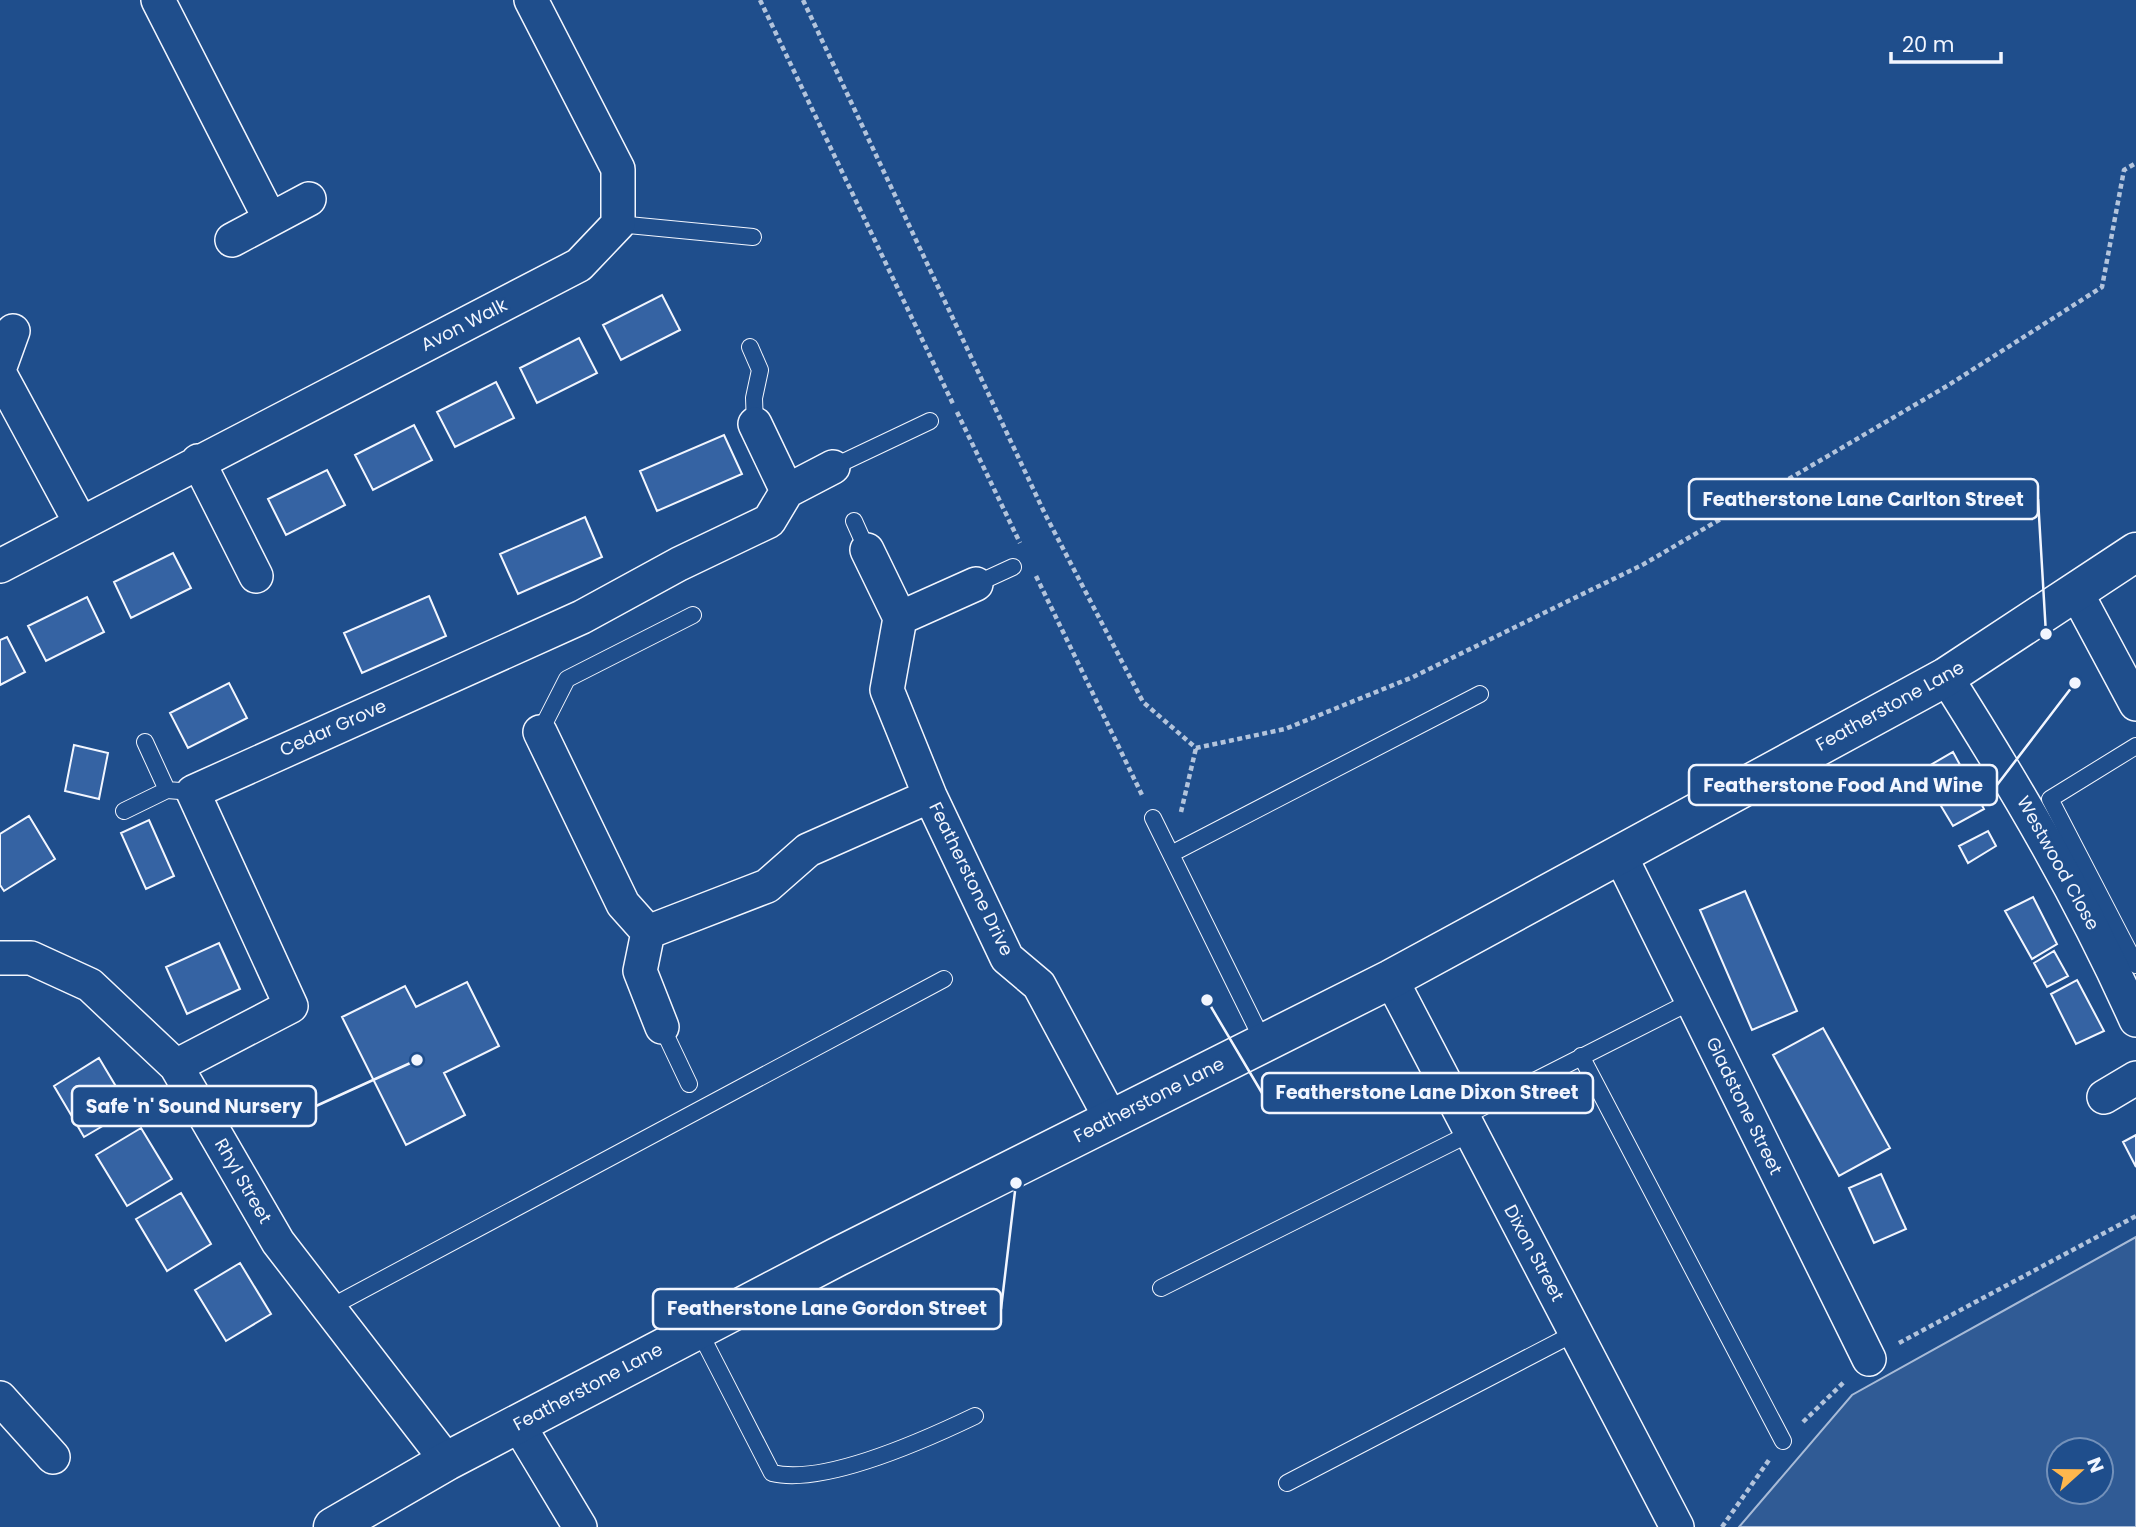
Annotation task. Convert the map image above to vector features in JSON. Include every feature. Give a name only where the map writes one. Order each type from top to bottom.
[{"type":"main road","name":"Featherstone Lane","points":[[333,1527],[447,1461],[698,1329],[1391,979],[1946,677],[2136,552]]},
{"type":"street","points":[[158,0],[270,219]]},
{"type":"street","points":[[530,0],[618,169],[618,224]]},
{"type":"street","points":[[232,240],[309,199]]},
{"type":"street","name":"Avon Walk","points":[[0,566],[80,522],[579,265],[618,224]]},
{"type":"street","points":[[0,367],[13,331]]},
{"type":"street","points":[[0,374],[80,522]]},
{"type":"street","points":[[755,424],[787,491],[833,467]]},
{"type":"street","points":[[198,461],[256,576]]},
{"type":"street","name":"Cedar Grove","points":[[180,791],[582,617],[679,564],[769,521],[787,491]]},
{"type":"street","points":[[861,535],[900,618],[976,584]]},
{"type":"street","points":[[2076,592],[2136,705]]},
{"type":"street","name":"Featherstone Drive","points":[[900,618],[887,690],[930,796],[1007,958],[1039,985],[1111,1119]]},
{"type":"street","name":"Westwood Close","points":[[1946,677],[2043,834],[2097,932],[2136,1020]]},
{"type":"street","points":[[540,732],[623,904],[648,932]]},
{"type":"street","points":[[176,1066],[291,1006],[180,791]]},
{"type":"street","points":[[648,932],[767,886],[808,850],[930,796]]},
{"type":"street","name":"Gladstone Street","points":[[1619,853],[1869,1359]]},
{"type":"street","points":[[648,932],[640,971],[662,1027]]},
{"type":"street","name":"Rhyl Street","points":[[0,958],[31,958],[90,985],[176,1066],[278,1242],[447,1461]]},
{"type":"street","name":"Dixon Street","points":[[1391,979],[1677,1527]]},
{"type":"street","points":[[2104,1097],[2136,1078]]},
{"type":"street","points":[[0,1398],[53,1457]]},
{"type":"street","points":[[518,1424],[580,1527]]},
{"type":"lane","points":[[618,224],[753,237]]},
{"type":"lane","points":[[750,347],[760,370],[754,398],[755,424]]},
{"type":"lane","points":[[833,467],[930,421]]},
{"type":"lane","points":[[976,584],[1013,567]]},
{"type":"lane","points":[[540,732],[568,679],[693,615]]},
{"type":"lane","points":[[1171,854],[1480,694]]},
{"type":"lane","points":[[124,811],[180,791],[145,741]]},
{"type":"lane","points":[[2136,746],[2050,799],[2136,965]]},
{"type":"lane","points":[[1153,818],[1264,1043]]},
{"type":"lane","points":[[329,1308],[944,979]]},
{"type":"lane","points":[[1161,1287],[1467,1125],[1581,1056],[1692,1001]]},
{"type":"lane","points":[[662,1027],[689,1084]]},
{"type":"lane","points":[[1581,1056],[1783,1441]]},
{"type":"lane","points":[[698,1329],[772,1473],[785,1476],[818,1474],[918,1442],[975,1416]]},
{"type":"lane","points":[[1287,1483],[1575,1333]]},
{"type":"path","points":[[803,0],[1045,514],[1143,702],[1196,748]]},
{"type":"path","points":[[1196,748],[1285,729],[1413,677],[1644,564],[1947,386],[2102,287],[2124,170],[2136,163]]},
{"type":"path","points":[[1171,854],[1196,748]]},
{"type":"path","points":[[1722,1527],[1783,1441],[1869,1359],[2136,1216]]},
{"type":"shaded area","points":[[2136,1237],[2136,1527],[1739,1527],[1852,1395]]},
{"type":"building","points":[[662,295],[680,330],[621,360],[603,325]]},
{"type":"building","points":[[579,338],[597,373],[537,403],[520,368]]},
{"type":"building","points":[[496,382],[514,418],[455,447],[437,412]]},
{"type":"building","points":[[414,425],[432,460],[373,490],[355,455]]},
{"type":"building","points":[[724,435],[742,474],[657,511],[640,471]]},
{"type":"building","points":[[327,470],[345,505],[286,535],[268,499]]},
{"type":"building","points":[[585,517],[602,557],[518,594],[500,554]]},
{"type":"building","points":[[173,553],[191,588],[131,618],[114,582]]},
{"type":"building","points":[[429,596],[446,636],[362,673],[344,633]]},
{"type":"building","points":[[87,597],[104,632],[46,661],[28,626]]},
{"type":"building","points":[[7,637],[25,672],[0,685],[0,640]]},
{"type":"building","points":[[229,683],[247,718],[188,748],[170,713]]},
{"type":"building","points":[[74,745],[108,753],[99,799],[65,791]]},
{"type":"building","points":[[1953,752],[1984,809],[1953,826],[1920,771]]},
{"type":"building","points":[[29,816],[55,859],[4,891],[0,885],[0,834]]},
{"type":"building","points":[[149,820],[174,876],[146,889],[121,833]]},
{"type":"building","points":[[1988,831],[1996,846],[1968,863],[1959,846]]},
{"type":"building","points":[[1745,891],[1797,1011],[1752,1030],[1700,910]]},
{"type":"building","points":[[2033,897],[2057,944],[2032,959],[2005,911]]},
{"type":"building","points":[[219,943],[240,989],[187,1014],[166,967]]},
{"type":"building","points":[[2054,951],[2068,976],[2047,987],[2034,963]]},
{"type":"building","points":[[2077,980],[2104,1031],[2076,1044],[2051,994]]},
{"type":"building","points":[[467,982],[499,1046],[444,1073],[465,1115],[406,1145],[342,1017],[405,986],[416,1007]]},
{"type":"building","points":[[1823,1028],[1890,1148],[1839,1176],[1773,1055]]},
{"type":"building","points":[[99,1058],[130,1110],[84,1137],[54,1086]]},
{"type":"building","points":[[141,1128],[172,1179],[127,1206],[96,1155]]},
{"type":"building","points":[[2136,1135],[2136,1167],[2123,1142]]},
{"type":"building","points":[[1881,1174],[1906,1229],[1874,1243],[1849,1188]]},
{"type":"building","points":[[181,1193],[211,1244],[167,1271],[136,1219]]},
{"type":"building","points":[[240,1263],[271,1314],[226,1341],[195,1290]]},
{"type":"place","name":"Featherstone Lane Carlton Street","points":[[2046,634]]},
{"type":"place","name":"Featherstone Food And Wine","points":[[2075,683]]},
{"type":"place","name":"Featherstone Lane Dixon Street","points":[[1207,1000]]},
{"type":"place","name":"Safe 'n' Sound Nursery","points":[[417,1060]]},
{"type":"place","name":"Featherstone Lane Gordon Street","points":[[1016,1183]]}]
